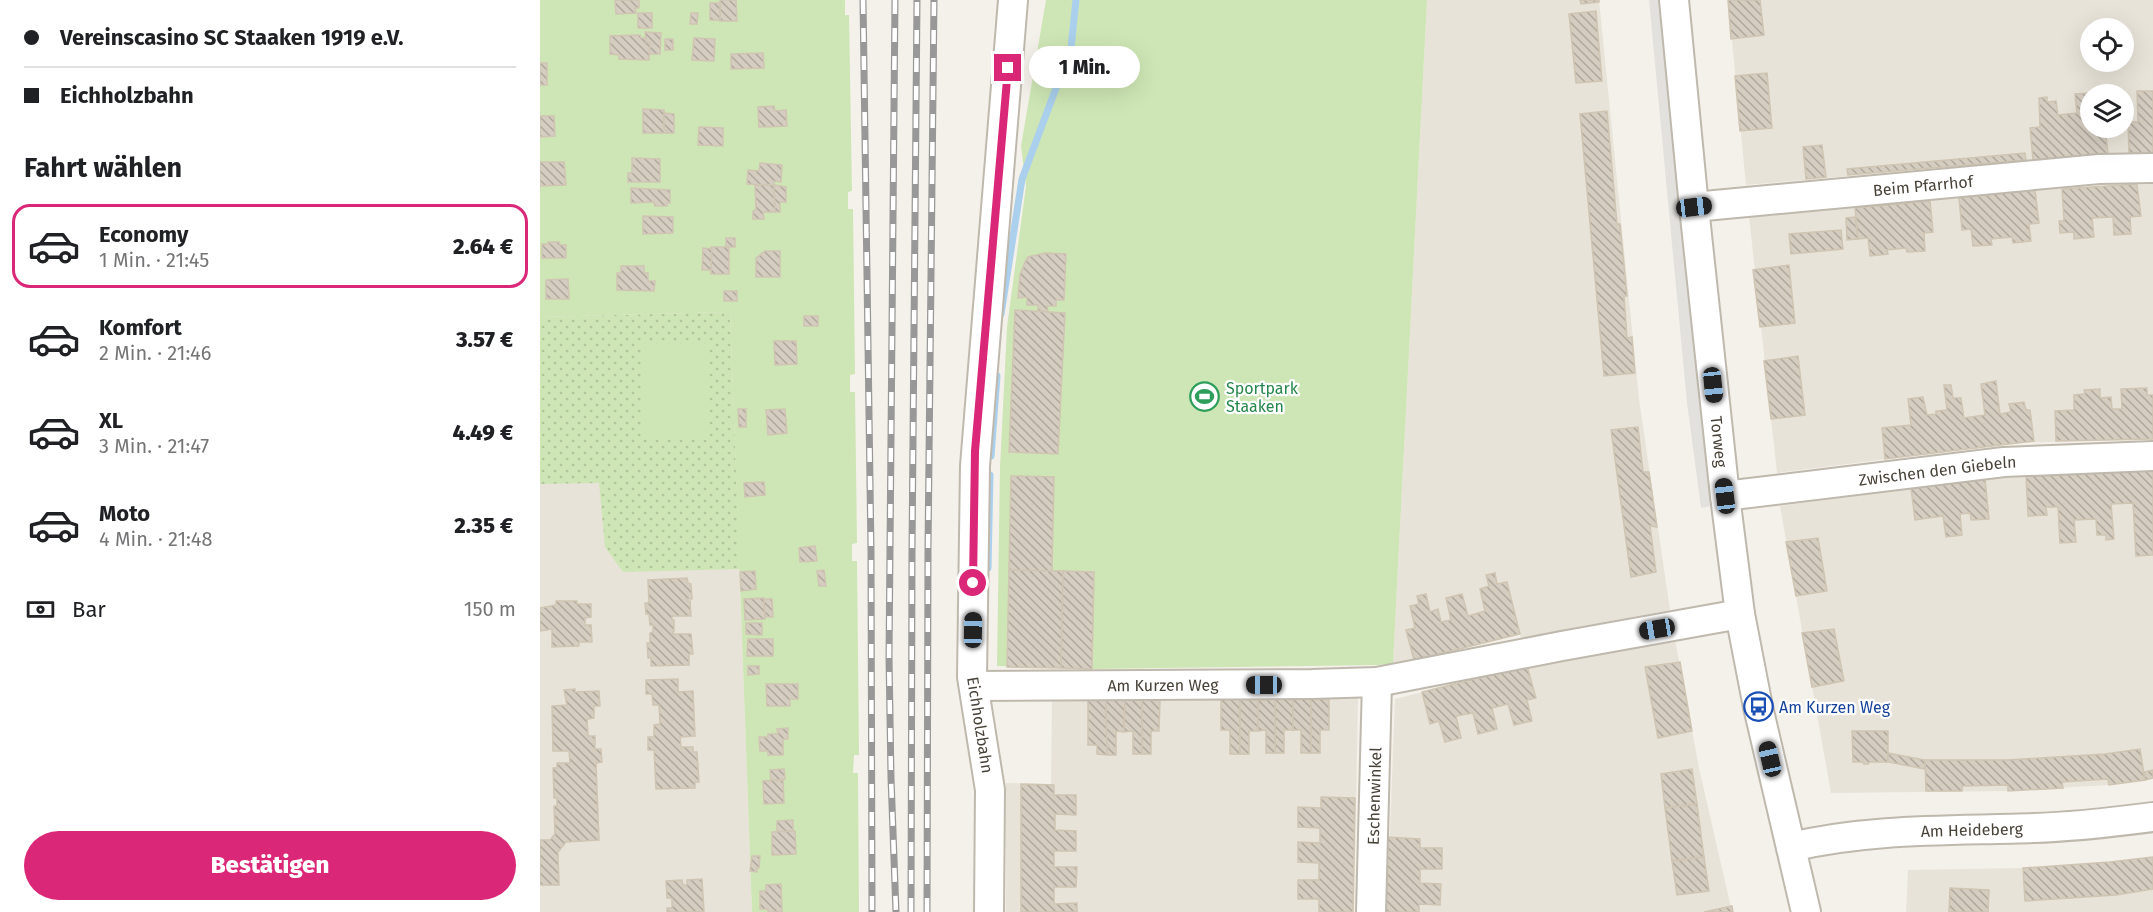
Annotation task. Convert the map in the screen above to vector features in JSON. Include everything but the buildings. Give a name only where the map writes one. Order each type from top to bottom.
[{"type":"street","name":"Eichholzbahn","points":[[989,912],[990,790],[972,677],[975,451],[1013,0]]},
{"type":"street","name":"Torweg","points":[[1674,0],[1725,496],[1740,614],[1758,706],[1806,912]]},
{"type":"street","name":"Beim Pfarrhof","points":[[1694,207],[2088,170],[2153,168]]},
{"type":"street","name":"Zwischen den Giebeln","points":[[1725,496],[2004,462],[2153,456]]},
{"type":"street","name":"Am Kurzen Weg","points":[[975,686],[1377,682],[1740,614]]},
{"type":"street","name":"Eschenwinkel","points":[[1371,912],[1377,682]]},
{"type":"street","name":"Am Heideberg","points":[[1791,847],[1867,833],[2036,828],[2153,817]]},
{"type":"shaded area","points":[[1427,0],[1599,0],[1639,399],[1670,610],[1521,638],[1520,634],[1393,664]]},
{"type":"shaded area","points":[[1649,0],[1665,0],[1716,505],[1701,508],[1687,403]]},
{"type":"shaded area","points":[[1728,0],[2153,0],[2153,153],[2108,153],[1746,185]]},
{"type":"shaded area","points":[[2153,184],[2153,439],[2013,443],[1777,473],[1749,216],[2035,190]]},
{"type":"shaded area","points":[[730,312],[752,912],[540,912],[540,317]]},
{"type":"shaded area","points":[[2153,470],[2153,778],[2109,785],[2008,791],[1831,793],[1780,506],[2026,475]]},
{"type":"shaded area","points":[[1675,639],[1699,768],[1732,912],[1387,912],[1395,699],[1527,666]]},
{"type":"shaded area","points":[[1358,698],[1354,912],[1006,912],[1006,783],[1051,784],[1052,700]]},
{"type":"shaded area","points":[[2153,857],[2153,912],[1906,912],[1908,870],[2023,868]]},
{"type":"green space","points":[[540,0],[845,0],[845,15],[849,15],[852,191],[848,192],[848,209],[853,209],[855,374],[850,375],[850,392],[855,392],[857,543],[852,544],[852,561],[857,561],[859,755],[854,755],[853,773],[858,773],[859,912],[752,912],[730,312],[540,317]]},
{"type":"green space","name":"Sportpark Staaken","points":[[1046,0],[1427,0],[1393,664],[1092,669],[997,666],[1000,467],[1007,327],[1026,186],[1021,146]]},
{"type":"green space","points":[[730,312],[740,569],[623,572],[605,547],[599,483],[540,484],[540,317]]},
{"type":"green space","points":[[641,344],[707,344],[708,440],[641,440]]},
{"type":"waterway","points":[[1001,314],[1022,179],[1071,48],[1076,0]]},
{"type":"waterway","points":[[991,456],[997,376]]},
{"type":"waterway","points":[[988,568],[990,475]]},
{"type":"railway","points":[[863,0],[871,551],[872,912]]},
{"type":"railway","points":[[895,0],[889,657],[896,912]]},
{"type":"railway","points":[[911,912],[917,0]]},
{"type":"railway","points":[[927,912],[934,0]]},
{"type":"place","name":"Sportpark Staaken","points":[[1205,397]]},
{"type":"place","name":"Am Kurzen Weg","points":[[1758,707]]},
{"type":"route","points":[[973,583],[975,451],[1008,68]]}]
